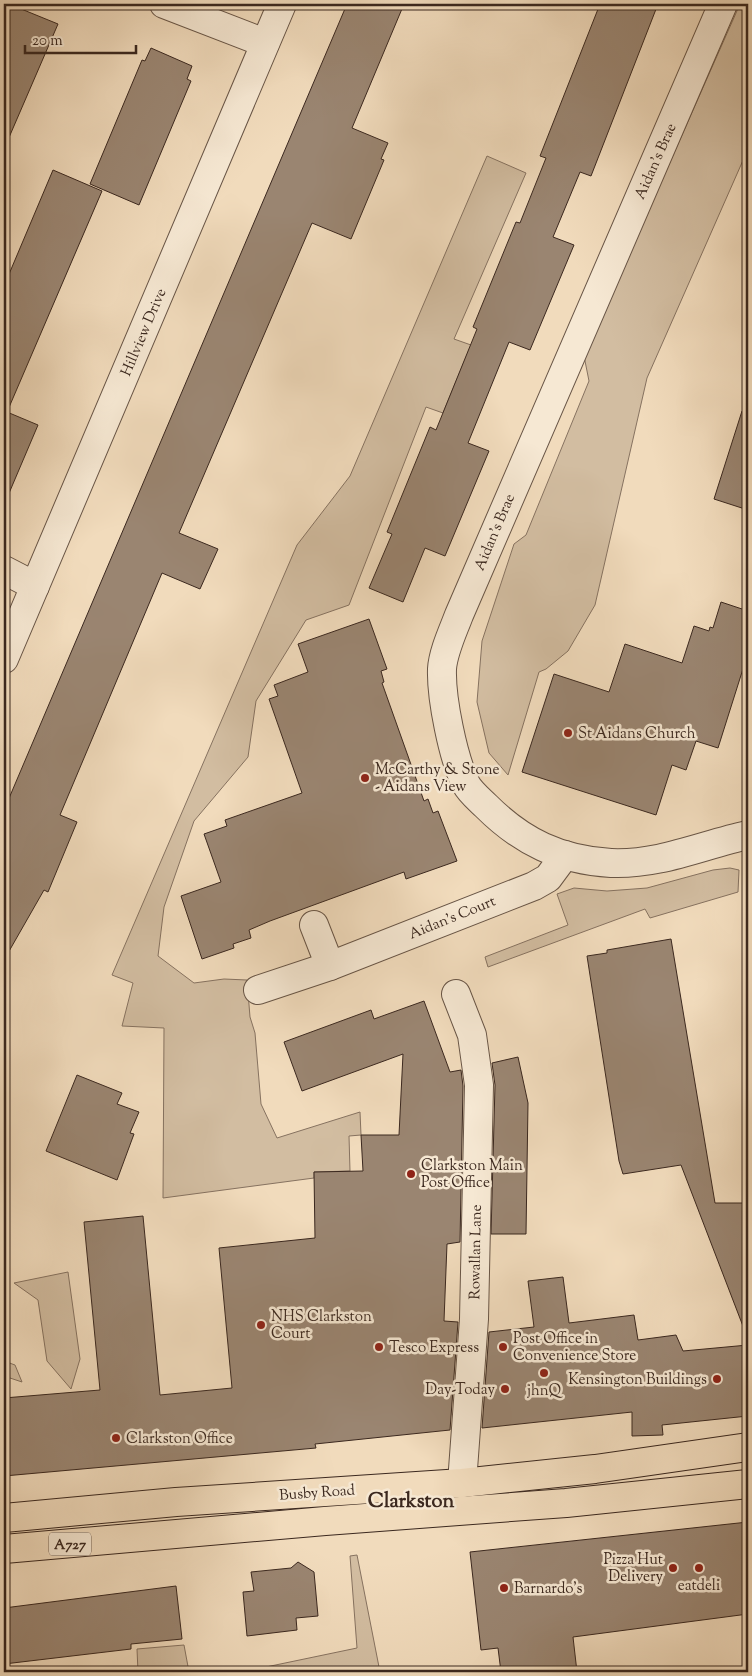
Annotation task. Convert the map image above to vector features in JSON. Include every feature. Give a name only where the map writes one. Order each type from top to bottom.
[{"type":"main road","name":"Busby Road","points":[[4,1518],[186,1501],[462,1483],[595,1469],[748,1447]]},
{"type":"main road","name":"Busby Road","points":[[4,1549],[325,1521],[566,1503],[748,1484]]},
{"type":"street","points":[[164,4],[265,43]]},
{"type":"street","name":"Hillview Drive","points":[[4,659],[282,4]]},
{"type":"street","name":"Aidan's Brae","points":[[723,4],[462,606],[442,667],[444,706],[466,785],[504,824],[519,835],[565,855],[612,863],[651,861],[687,853],[748,835]]},
{"type":"street","points":[[4,570],[34,586]]},
{"type":"street","name":"Aidan's Court","points":[[258,990],[330,966],[534,886],[548,878],[565,855]]},
{"type":"street","points":[[314,925],[330,966]]},
{"type":"street","name":"Rowallan Lane","points":[[456,994],[472,1035],[479,1093],[474,1318],[462,1483]]},
{"type":"shaded area","points":[[740,4],[748,4],[748,149],[647,378],[595,605],[568,651],[546,669],[539,672],[508,775],[489,753],[477,702],[482,641],[514,544],[526,535],[589,381],[584,356]]},
{"type":"shaded area","points":[[487,156],[526,173],[454,339],[471,345],[443,413],[426,407],[349,605],[306,620],[256,701],[248,757],[194,821],[164,907],[158,956],[194,983],[224,979],[247,980],[250,1017],[255,1033],[261,1104],[277,1138],[360,1112],[361,1135],[349,1136],[350,1171],[314,1172],[314,1178],[163,1198],[164,1028],[122,1026],[133,983],[112,975],[297,545],[350,476]]},
{"type":"shaded area","points":[[730,868],[739,870],[738,892],[650,918],[645,909],[488,967],[485,957],[568,925],[557,894],[574,888],[607,891],[647,888],[713,870]]},
{"type":"shaded area","points":[[68,1272],[80,1359],[71,1389],[47,1361],[38,1300],[14,1283]]},
{"type":"shaded area","points":[[4,1361],[15,1365],[22,1382],[4,1376]]},
{"type":"shaded area","points":[[357,1555],[380,1672],[242,1672],[357,1648],[350,1556]]},
{"type":"shaded area","points":[[184,1645],[189,1672],[138,1672],[137,1649]]},
{"type":"building","points":[[4,4],[9,4],[58,24],[4,149]]},
{"type":"building","points":[[347,4],[404,4],[352,128],[388,143],[381,159],[384,160],[351,239],[312,223],[179,533],[218,549],[200,589],[162,573],[60,815],[77,822],[48,892],[44,890],[4,960],[4,810]]},
{"type":"building","points":[[600,4],[658,4],[591,176],[580,172],[553,237],[574,245],[530,350],[509,342],[468,443],[489,451],[445,556],[425,548],[403,602],[369,588],[392,534],[387,532],[430,427],[436,430],[477,329],[473,327],[516,222],[520,223],[546,158],[540,156]]},
{"type":"building","points":[[151,48],[192,66],[187,79],[191,81],[139,205],[90,184],[142,60],[145,61]]},
{"type":"building","points":[[53,170],[102,191],[7,412],[38,425],[4,505],[4,286]]},
{"type":"building","points":[[742,411],[748,412],[748,510],[714,499]]},
{"type":"building","name":"St Aidans Church","points":[[721,602],[748,611],[748,653],[718,748],[696,741],[686,770],[672,765],[656,815],[522,772],[554,674],[609,692],[625,644],[682,663],[694,626],[709,631],[710,627],[713,628]]},
{"type":"building","name":"McCarthy & Stone - Aidans View","points":[[369,619],[387,669],[381,671],[384,682],[382,683],[424,801],[428,799],[433,813],[438,811],[457,861],[406,879],[404,872],[270,921],[249,930],[251,938],[233,944],[234,948],[202,959],[181,896],[221,882],[204,834],[227,826],[225,820],[302,793],[269,699],[278,696],[274,685],[308,672],[298,644]]},
{"type":"building","points":[[671,939],[715,1203],[748,1203],[748,1333],[746,1334],[681,1165],[623,1174],[619,1161],[587,956],[607,953],[607,950]]},
{"type":"building","points":[[424,1001],[450,1072],[461,1070],[463,1086],[460,1242],[447,1244],[444,1321],[458,1322],[450,1430],[315,1444],[316,1448],[4,1476],[4,1398],[100,1390],[84,1222],[143,1216],[160,1395],[232,1388],[219,1248],[315,1238],[314,1172],[363,1171],[361,1135],[399,1135],[403,1054],[302,1091],[284,1042],[371,1010],[374,1019]]},
{"type":"building","points":[[518,1057],[528,1103],[526,1234],[491,1234],[495,1085],[492,1063]]},
{"type":"building","points":[[77,1075],[122,1093],[117,1104],[139,1112],[130,1133],[134,1134],[117,1180],[46,1151]]},
{"type":"building","points":[[563,1277],[569,1323],[634,1315],[638,1340],[676,1335],[683,1351],[748,1345],[748,1416],[662,1425],[663,1435],[632,1436],[632,1412],[482,1428],[489,1332],[534,1327],[528,1281]]},
{"type":"building","points":[[748,1522],[748,1614],[573,1637],[577,1672],[501,1672],[498,1648],[481,1650],[470,1552]]},
{"type":"building","points":[[298,1562],[314,1572],[318,1616],[296,1618],[297,1630],[247,1636],[243,1592],[254,1591],[251,1572],[291,1568]]},
{"type":"building","points":[[176,1586],[182,1639],[131,1644],[131,1649],[4,1664],[4,1608]]},
{"type":"place","name":"St Aidans Church","points":[[568,733]]},
{"type":"place","name":"McCarthy & Stone - Aidans View","points":[[365,778]]},
{"type":"place","name":"Clarkston Main Post Office","points":[[411,1174]]},
{"type":"place","name":"NHS Clarkston Court","points":[[261,1325]]},
{"type":"place","name":"Tesco Express","points":[[379,1347]]},
{"type":"place","name":"Post Office in Convenience Store","points":[[503,1347]]},
{"type":"place","name":"jhnQ","points":[[544,1373]]},
{"type":"place","name":"Kensington Buildings","points":[[717,1379]]},
{"type":"place","name":"Day-Today","points":[[505,1389]]},
{"type":"place","name":"Clarkston Office","points":[[116,1438]]},
{"type":"place","name":"Pizza Hut Delivery","points":[[673,1568]]},
{"type":"place","name":"eatdeli","points":[[699,1568]]},
{"type":"place","name":"Barnardo's","points":[[504,1588]]},
{"type":"district","name":"Clarkston","points":[[411,1500]]}]
